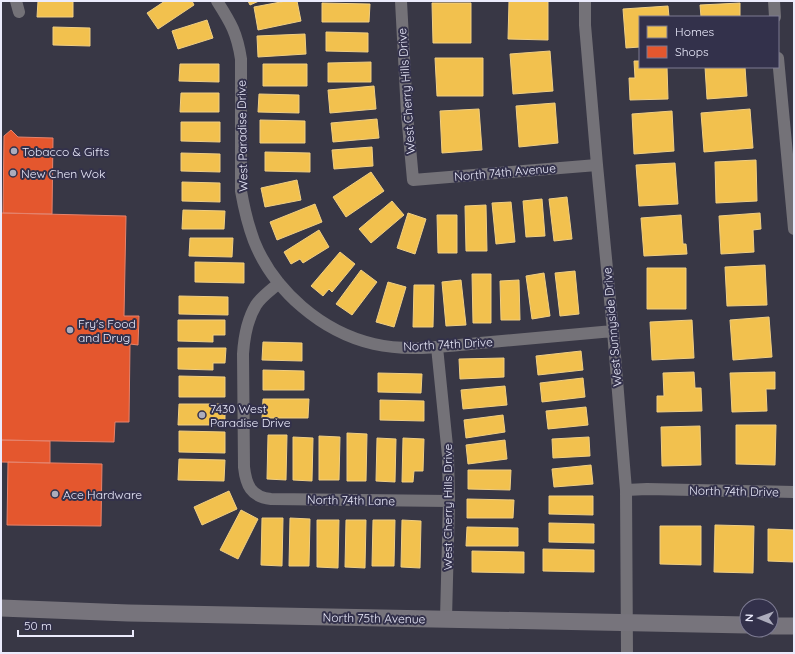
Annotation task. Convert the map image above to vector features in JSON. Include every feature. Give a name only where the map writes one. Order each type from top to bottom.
[{"type":"main road","name":"North 75th Avenue","points":[[1,608],[134,613],[739,625]]},
{"type":"main road","points":[[779,626],[794,626]]},
{"type":"street","name":"West Paradise Drive","points":[[217,1],[231,23],[238,42],[241,59],[241,191],[244,207],[254,241],[279,284]]},
{"type":"street","name":"West Cherry Hills Drive","points":[[400,1],[413,180]]},
{"type":"street","name":"West Sunnyside Drive","points":[[585,1],[585,25],[626,490],[627,653]]},
{"type":"street","points":[[774,1],[775,16]]},
{"type":"street","points":[[779,68],[794,229]]},
{"type":"street","name":"North 74th Avenue","points":[[413,180],[597,165]]},
{"type":"street","name":"North 74th Drive","points":[[279,284],[315,318],[359,340],[375,344],[413,348],[437,347],[613,331]]},
{"type":"street","name":"North 74th Lane","points":[[279,284],[268,292],[256,305],[248,323],[244,338],[244,467],[249,487],[254,494],[262,498],[271,499],[449,502]]},
{"type":"street","name":"West Cherry Hills Drive","points":[[437,347],[448,456],[449,502],[446,619]]},
{"type":"street","name":"North 74th Drive","points":[[626,490],[647,489],[794,492]]},
{"type":"building: Homes","points":[[38,1],[73,1],[73,17],[37,17]]},
{"type":"building: Homes","points":[[165,1],[192,1],[194,5],[158,29],[147,13]]},
{"type":"building: Homes","points":[[248,1],[259,1],[250,5]]},
{"type":"building: Homes","points":[[286,1],[297,1],[301,21],[258,30],[254,7]]},
{"type":"building: Homes","points":[[509,1],[548,1],[548,40],[508,39]]},
{"type":"building: Homes","points":[[322,3],[370,4],[369,22],[322,22]]},
{"type":"building: Homes","points":[[432,3],[471,3],[471,43],[433,43]]},
{"type":"building: Homes","points":[[740,3],[740,16],[701,16],[700,5]]},
{"type":"building: Homes","points":[[668,6],[669,16],[639,16],[639,47],[626,48],[623,9]]},
{"type":"building: Homes","points":[[207,20],[213,38],[178,49],[172,31]]},
{"type":"building: Homes","points":[[53,27],[90,28],[90,46],[53,45]]},
{"type":"building: Homes","points":[[326,32],[368,33],[368,52],[326,51]]},
{"type":"building: Homes","points":[[305,34],[306,54],[258,57],[257,36]]},
{"type":"building: Homes","points":[[550,51],[553,91],[513,94],[510,54]]},
{"type":"building: Homes","points":[[435,58],[483,58],[483,96],[437,96]]},
{"type":"building: Homes","points":[[634,61],[639,61],[639,68],[667,68],[668,99],[630,100],[629,78],[635,78]]},
{"type":"building: Homes","points":[[371,62],[371,82],[328,82],[328,63]]},
{"type":"building: Homes","points":[[180,64],[219,64],[219,82],[179,81]]},
{"type":"building: Homes","points":[[263,64],[307,64],[307,86],[263,86]]},
{"type":"building: Homes","points":[[705,68],[745,68],[747,96],[707,99]]},
{"type":"building: Homes","points":[[374,86],[376,109],[330,113],[328,90]]},
{"type":"building: Homes","points":[[181,93],[219,93],[219,112],[180,112]]},
{"type":"building: Homes","points":[[259,94],[299,95],[299,113],[258,112]]},
{"type":"building: Homes","points":[[555,103],[558,143],[519,147],[516,106]]},
{"type":"building: Homes","points":[[479,109],[482,150],[442,153],[440,111]]},
{"type":"building: Homes","points":[[750,109],[753,148],[704,152],[701,113]]},
{"type":"building: Homes","points":[[672,111],[674,151],[634,154],[632,114]]},
{"type":"building: Homes","points":[[377,119],[379,138],[333,142],[331,123]]},
{"type":"building: Homes","points":[[260,120],[305,121],[305,143],[260,143]]},
{"type":"building: Homes","points":[[181,122],[220,122],[220,142],[181,141]]},
{"type":"building: Homes","points":[[372,147],[373,166],[334,169],[332,150]]},
{"type":"building: Homes","points":[[265,152],[310,153],[310,172],[265,171]]},
{"type":"building: Homes","points":[[181,153],[220,154],[220,172],[181,171]]},
{"type":"building: Homes","points":[[756,160],[757,201],[716,203],[715,162]]},
{"type":"building: Homes","points":[[675,163],[678,204],[639,206],[636,165]]},
{"type":"building: Homes","points":[[371,172],[384,191],[346,217],[333,197]]},
{"type":"building: Homes","points":[[297,180],[301,200],[265,207],[261,188]]},
{"type":"building: Homes","points":[[182,182],[220,183],[220,202],[182,201]]},
{"type":"building: Homes","points":[[567,197],[572,239],[554,241],[549,199]]},
{"type":"building: Homes","points":[[542,199],[545,236],[526,237],[523,201]]},
{"type":"building: Homes","points":[[392,201],[404,215],[371,243],[359,229]]},
{"type":"building: Homes","points":[[511,202],[515,242],[496,244],[492,203]]},
{"type":"building: Homes","points":[[315,204],[322,222],[277,240],[270,222]]},
{"type":"building: Homes","points":[[486,205],[487,251],[466,251],[465,206]]},
{"type":"building: Homes","points":[[183,210],[225,211],[224,229],[182,229]]},
{"type":"building: Homes","points":[[408,213],[426,219],[415,254],[397,248]]},
{"type":"building: Homes","points":[[760,213],[761,229],[753,230],[754,252],[721,254],[719,216]]},
{"type":"building: Homes","points":[[437,215],[457,215],[457,253],[438,253]]},
{"type":"building: Homes","points":[[681,215],[683,244],[686,244],[687,254],[644,256],[641,218]]},
{"type":"building: Homes","points":[[319,230],[329,247],[303,263],[300,259],[291,264],[284,252]]},
{"type":"building: Homes","points":[[190,238],[233,238],[232,257],[189,256]]},
{"type":"building: Homes","points":[[340,252],[355,264],[332,292],[329,289],[323,296],[311,286]]},
{"type":"building: Homes","points":[[195,262],[244,263],[244,283],[195,282]]},
{"type":"building: Homes","points":[[765,265],[767,305],[727,306],[725,267]]},
{"type":"building: Homes","points":[[647,268],[686,268],[686,309],[647,309]]},
{"type":"building: Homes","points":[[361,270],[377,282],[352,315],[336,304]]},
{"type":"building: Homes","points":[[575,271],[579,314],[560,316],[555,273]]},
{"type":"building: Homes","points":[[544,273],[550,316],[532,319],[526,276]]},
{"type":"building: Homes","points":[[472,274],[491,274],[491,323],[473,323]]},
{"type":"building: Homes","points":[[461,280],[466,325],[446,326],[442,282]]},
{"type":"building: Homes","points":[[519,280],[520,320],[501,320],[500,281]]},
{"type":"building: Homes","points":[[388,282],[406,287],[394,327],[376,322]]},
{"type":"building: Homes","points":[[414,285],[434,285],[433,327],[413,327]]},
{"type":"building: Homes","points":[[179,296],[228,297],[228,315],[179,314]]},
{"type":"building: Homes","points":[[769,317],[772,357],[733,360],[730,320]]},
{"type":"building: Homes","points":[[178,320],[225,320],[225,335],[213,335],[213,342],[178,341]]},
{"type":"building: Homes","points":[[692,320],[694,358],[652,360],[650,322]]},
{"type":"building: Homes","points":[[263,342],[302,343],[302,361],[262,360]]},
{"type":"building: Homes","points":[[178,348],[226,348],[225,363],[213,363],[213,370],[178,369]]},
{"type":"building: Homes","points":[[581,351],[583,370],[538,375],[536,356]]},
{"type":"building: Homes","points":[[504,358],[504,377],[460,379],[459,359]]},
{"type":"building: Homes","points":[[263,370],[304,371],[304,390],[263,390]]},
{"type":"building: Homes","points":[[694,372],[695,388],[701,388],[702,411],[657,412],[657,396],[664,396],[663,373]]},
{"type":"building: Homes","points":[[775,372],[775,389],[766,389],[767,411],[732,412],[730,373]]},
{"type":"building: Homes","points":[[378,373],[422,374],[421,393],[378,392]]},
{"type":"building: Homes","points":[[179,376],[225,377],[225,397],[179,397]]},
{"type":"building: Homes","points":[[583,378],[585,397],[542,402],[540,383]]},
{"type":"building: Homes","points":[[505,386],[507,405],[463,409],[461,390]]},
{"type":"building: Homes","points":[[263,399],[309,399],[308,418],[262,418]]},
{"type":"building: Homes","points":[[380,400],[424,401],[424,421],[380,420]]},
{"type":"building: Homes","name":"7430 West Paradise Drive","points":[[179,404],[225,404],[225,425],[178,425]]},
{"type":"building: Homes","points":[[586,407],[588,425],[548,429],[546,411]]},
{"type":"building: Homes","points":[[503,415],[505,432],[466,438],[464,420]]},
{"type":"building: Homes","points":[[736,425],[776,425],[775,465],[736,464]]},
{"type":"building: Homes","points":[[700,426],[701,465],[662,466],[661,427]]},
{"type":"building: Homes","points":[[179,431],[225,432],[225,453],[179,452]]},
{"type":"building: Homes","points":[[347,433],[367,434],[366,481],[347,481]]},
{"type":"building: Homes","points":[[268,435],[287,435],[286,480],[267,479]]},
{"type":"building: Homes","points":[[319,436],[340,437],[339,480],[319,480]]},
{"type":"building: Homes","points":[[293,437],[313,438],[312,481],[293,480]]},
{"type":"building: Homes","points":[[589,437],[590,456],[553,458],[552,439]]},
{"type":"building: Homes","points":[[377,438],[396,439],[395,482],[376,481]]},
{"type":"building: Homes","points":[[403,438],[424,439],[423,471],[414,471],[413,482],[402,482]]},
{"type":"building: Homes","points":[[505,440],[507,459],[468,464],[466,445]]},
{"type":"building: Homes","points":[[179,459],[225,460],[224,481],[178,480]]},
{"type":"building: Homes","points":[[591,465],[593,484],[554,487],[552,469]]},
{"type":"building: Homes","points":[[468,470],[511,470],[510,490],[468,489]]},
{"type":"building: Homes","points":[[229,491],[237,509],[202,525],[194,507]]},
{"type":"building: Homes","points":[[549,496],[593,496],[593,515],[549,514]]},
{"type":"building: Homes","points":[[467,499],[514,500],[513,518],[467,518]]},
{"type":"building: Homes","points":[[241,510],[258,519],[238,559],[220,550]]},
{"type":"building: Homes","points":[[262,518],[283,518],[282,566],[261,565]]},
{"type":"building: Homes","points":[[290,518],[310,519],[309,566],[289,566]]},
{"type":"building: Homes","points":[[317,520],[339,520],[338,568],[317,567]]},
{"type":"building: Homes","points":[[346,520],[366,520],[365,568],[345,567]]},
{"type":"building: Homes","points":[[373,520],[395,520],[394,566],[372,566]]},
{"type":"building: Homes","points":[[402,520],[421,521],[420,568],[401,567]]},
{"type":"building: Homes","points":[[549,523],[594,524],[594,543],[549,542]]},
{"type":"building: Homes","points":[[715,525],[754,526],[753,573],[714,572]]},
{"type":"building: Homes","points":[[660,526],[701,526],[701,565],[660,564]]},
{"type":"building: Homes","points":[[467,527],[518,528],[518,546],[466,546]]},
{"type":"building: Homes","points":[[768,529],[794,530],[794,562],[768,561]]},
{"type":"building: Homes","points":[[543,549],[594,550],[594,572],[543,571]]},
{"type":"building: Homes","points":[[472,551],[524,552],[524,573],[472,572]]},
{"type":"building: Shops","points":[[11,130],[18,137],[53,138],[52,214],[3,213],[4,136]]},
{"type":"building: Shops","name":"Fry's Food and Drug","points":[[1,213],[126,216],[124,316],[139,316],[138,345],[130,344],[129,422],[115,422],[114,442],[1,440]]},
{"type":"building: Shops","points":[[1,440],[50,441],[50,463],[1,462]]},
{"type":"building: Shops","name":"Ace Hardware","points":[[8,462],[102,464],[101,526],[7,525]]},
{"type":"place","name":"Tobacco & Gifts","points":[[14,151]]},
{"type":"place","name":"New Chen Wok","points":[[13,173]]},
{"type":"place","name":"Fry's Food and Drug","points":[[70,330]]},
{"type":"place","name":"7430 West Paradise Drive","points":[[202,415]]},
{"type":"place","name":"Ace Hardware","points":[[55,494]]}]
